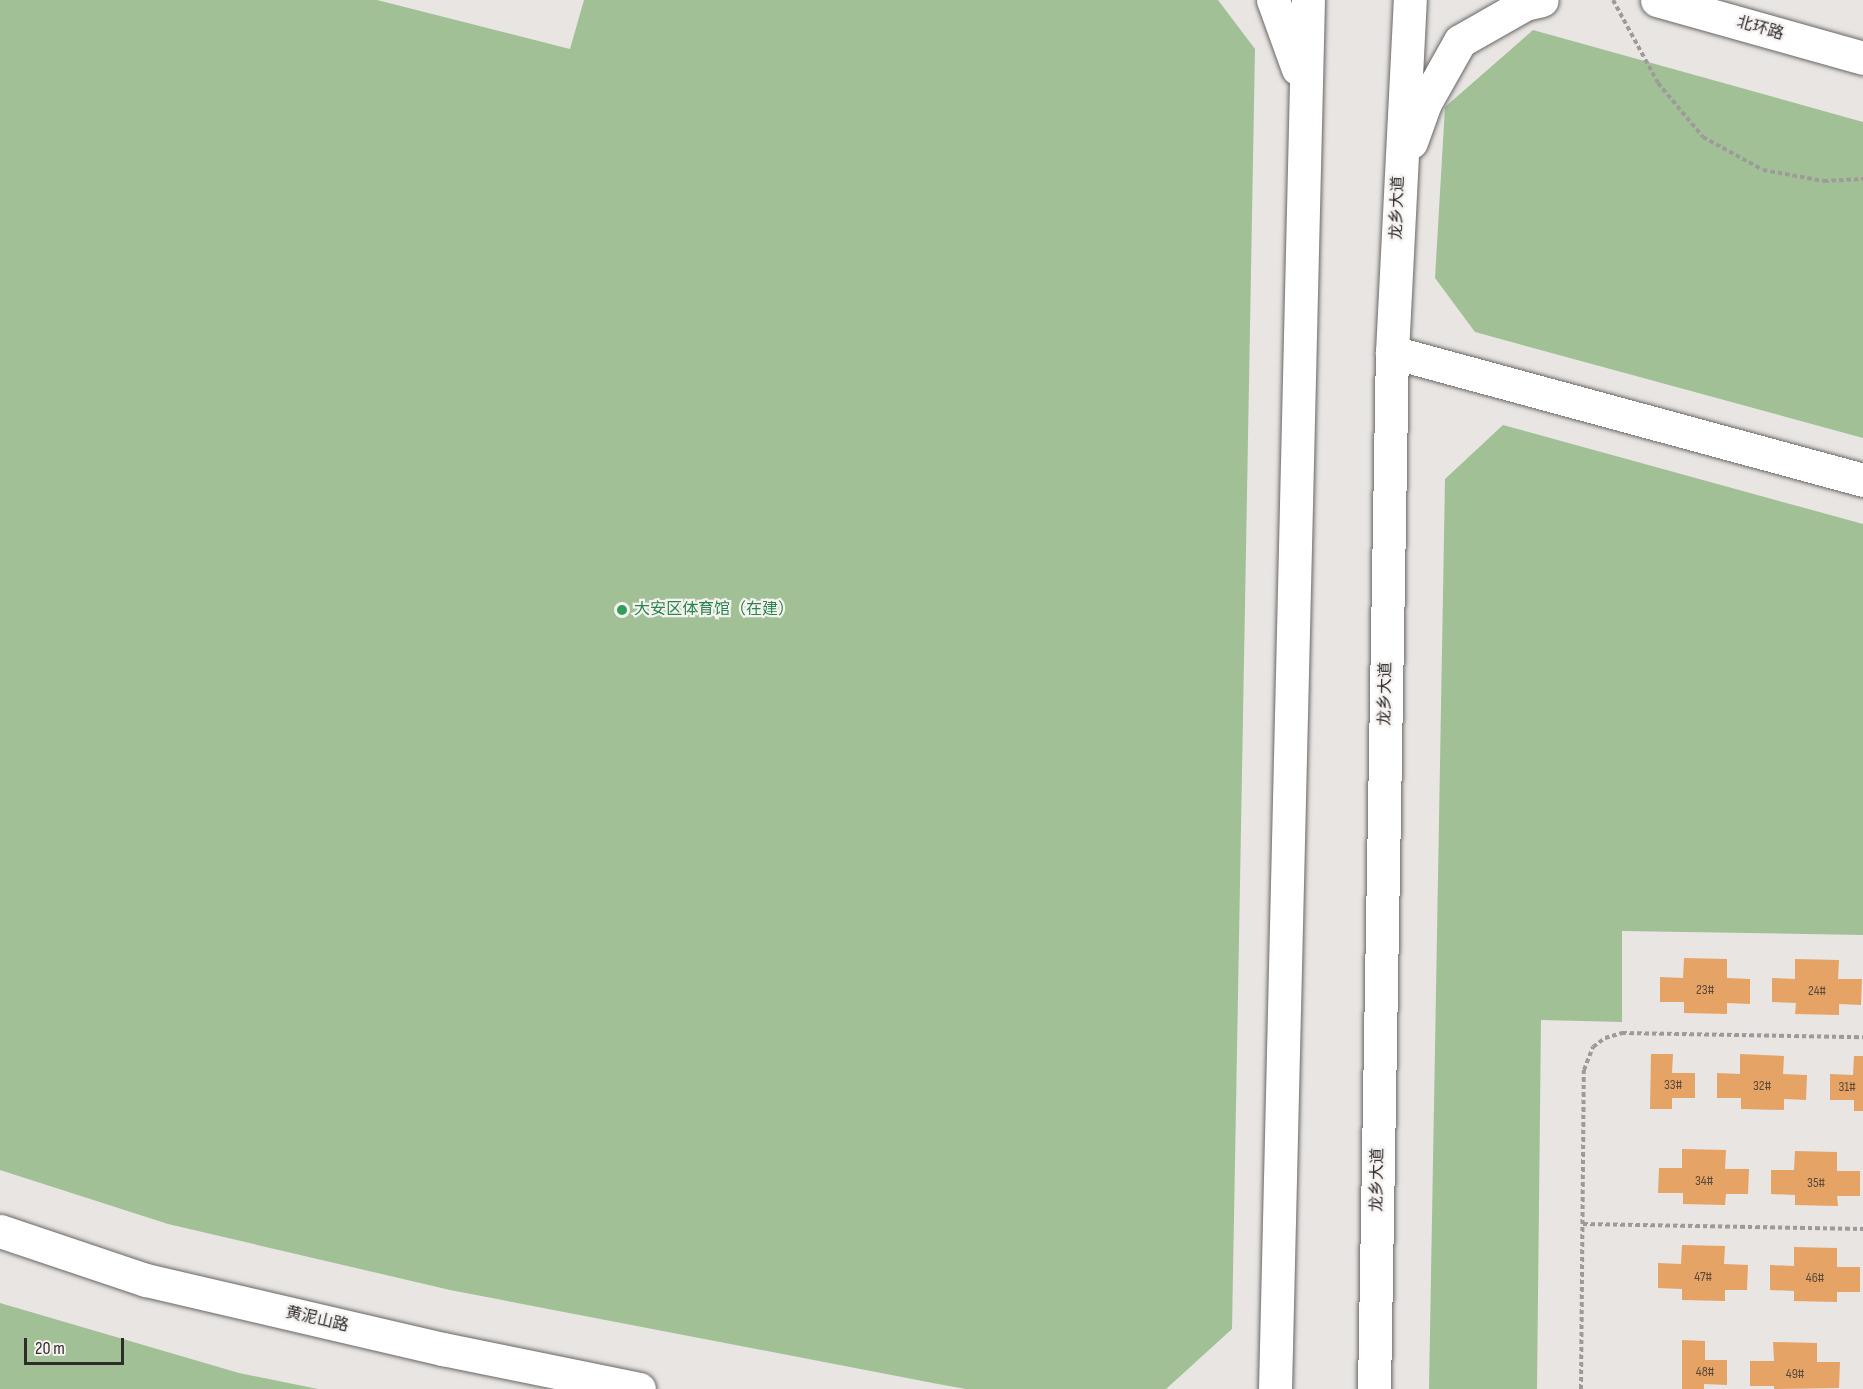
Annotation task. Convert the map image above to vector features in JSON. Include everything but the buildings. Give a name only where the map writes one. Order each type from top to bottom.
[{"type":"main road","points":[[1273,0],[1306,92]]},
{"type":"main road","points":[[1275,1389],[1308,0]]},
{"type":"main road","name":"龙乡大道","points":[[1374,1389],[1392,352],[1399,175],[1410,0]]},
{"type":"main road","points":[[1399,175],[1425,103],[1460,41],[1525,4],[1542,0]]},
{"type":"main road","name":"北环路","points":[[1657,0],[1863,58]]},
{"type":"main road","points":[[1392,352],[1863,480]]},
{"type":"main road","name":"黄泥山路","points":[[0,1232],[146,1280],[443,1349],[639,1389]]},
{"type":"path","points":[[1612,0],[1658,83],[1703,137],[1763,170],[1824,181],[1863,179]]},
{"type":"path","points":[[1581,1389],[1584,1070],[1593,1047],[1605,1038],[1622,1033],[1863,1037]]},
{"type":"path","points":[[1583,1224],[1863,1229]]},
{"type":"green space","name":"大安区体育馆（在建）","points":[[0,0],[377,0],[570,49],[584,0],[1218,0],[1255,49],[1232,1329],[1166,1389],[966,1389],[938,1384],[450,1290],[168,1224],[0,1170]]},
{"type":"green space","points":[[1533,30],[1863,122],[1863,438],[1475,332],[1435,278],[1445,107]]},
{"type":"green space","points":[[1503,425],[1863,524],[1863,935],[1622,931],[1622,1022],[1541,1020],[1537,1389],[1429,1389],[1445,479]]},
{"type":"green space","points":[[0,1303],[239,1373],[318,1389],[0,1389]]},
{"type":"place","name":"大安区体育馆（在建）","points":[[622,610]]}]
